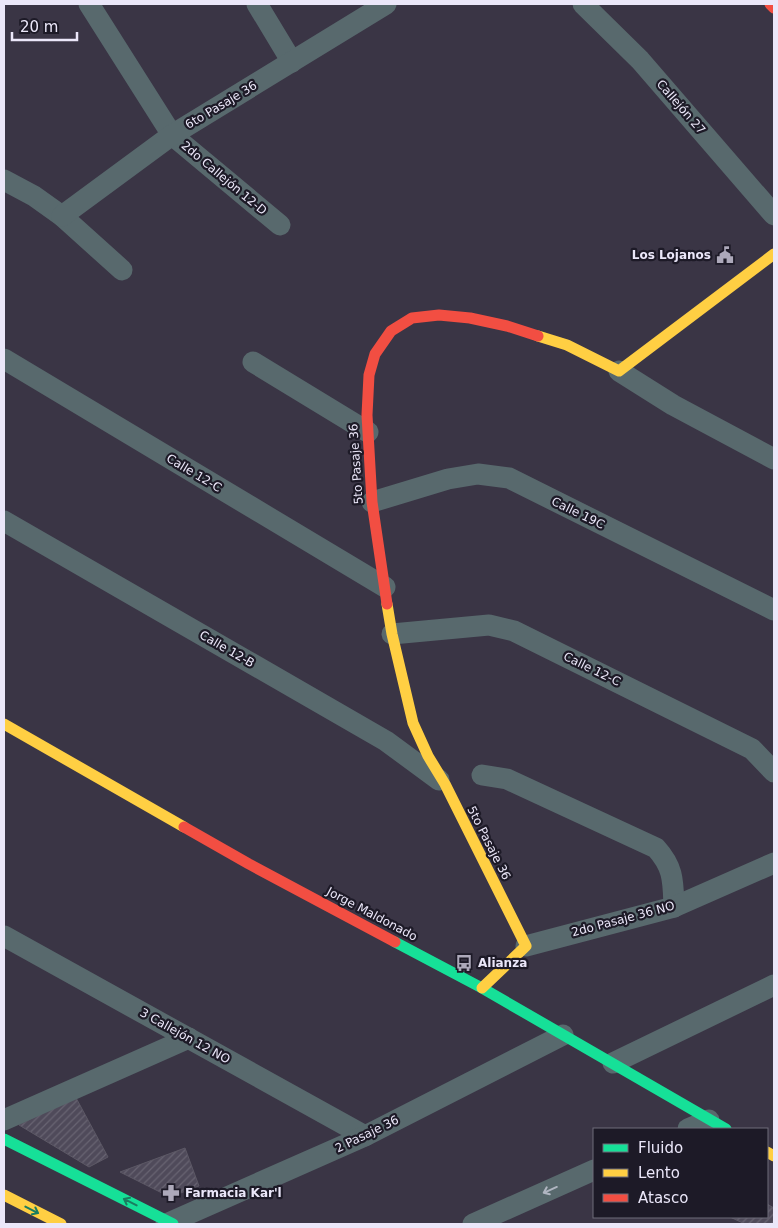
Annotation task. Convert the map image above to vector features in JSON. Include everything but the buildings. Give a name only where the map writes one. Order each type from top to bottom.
[{"type":"street","name":"2do Callejón 12-D","points":[[89,4],[172,135],[280,225]]},
{"type":"street","points":[[257,4],[292,62]]},
{"type":"street","name":"6to Pasaje 36","points":[[62,216],[172,135],[386,4]]},
{"type":"street","name":"Callejón 27","points":[[583,4],[640,60],[774,215]]},
{"type":"street","points":[[770,4],[774,8]]},
{"type":"street","points":[[4,180],[34,196],[62,216],[122,270]]},
{"type":"street","points":[[774,254],[619,371],[672,405],[774,459]]},
{"type":"street","name":"5to Pasaje 36","points":[[526,946],[445,784],[428,756],[414,723],[392,634],[372,502],[367,415],[370,375],[375,354],[391,331],[412,318],[439,315],[470,318],[506,326],[567,345],[619,371]]},
{"type":"street","name":"Calle 12-C","points":[[4,359],[385,587]]},
{"type":"street","points":[[253,362],[368,432]]},
{"type":"street","name":"Calle 19C","points":[[372,502],[448,479],[478,474],[509,478],[774,610]]},
{"type":"street","name":"Calle 12-B","points":[[4,521],[386,741],[445,784]]},
{"type":"street","name":"Calle 12-C","points":[[392,634],[489,625],[514,631],[752,749],[774,772]]},
{"type":"street","name":"Jorge Maldonado","points":[[4,724],[249,864],[482,988],[717,1125]]},
{"type":"street","points":[[482,775],[507,778],[656,848],[670,866],[673,878],[674,906]]},
{"type":"street","name":"2do Pasaje 36 NO","points":[[526,946],[674,906],[774,863]]},
{"type":"street","name":"3 Callejón 12 NO","points":[[4,936],[366,1136]]},
{"type":"street","points":[[482,988],[526,946]]},
{"type":"street","points":[[613,1063],[774,985]]},
{"type":"street","name":"2 Pasaje 36","points":[[170,1224],[366,1136],[563,1035]]},
{"type":"street","points":[[4,1120],[189,1038]]},
{"type":"street","points":[[695,1128],[717,1125]]},
{"type":"street","points":[[4,1139],[170,1224]]},
{"type":"street","points":[[473,1224],[593,1170]]},
{"type":"street","points":[[4,1195],[61,1224]]},
{"type":"traffic: fast","points":[[395,942],[482,988],[724,1128]]},
{"type":"traffic: fast","points":[[4,1139],[173,1224]]},
{"type":"traffic: slow","points":[[538,336],[567,345],[619,371],[774,254]]},
{"type":"traffic: slow","points":[[387,604],[392,634],[413,723],[428,756],[445,784],[526,946],[482,988]]},
{"type":"traffic: slow","points":[[4,724],[184,827]]},
{"type":"traffic: slow","points":[[768,1153],[774,1156]]},
{"type":"traffic: slow","points":[[4,1195],[61,1224]]},
{"type":"traffic: jam","points":[[770,4],[774,8]]},
{"type":"traffic: jam","points":[[387,604],[372,502],[367,415],[369,375],[375,354],[391,331],[412,318],[439,315],[470,318],[507,326],[538,336]]},
{"type":"traffic: jam","points":[[184,827],[395,942]]},
{"type":"place","name":"Los Lojanos","points":[[725,255]]},
{"type":"place","name":"Alianza","points":[[464,963]]},
{"type":"place","name":"Farmacia Kar'l","points":[[171,1193]]}]
